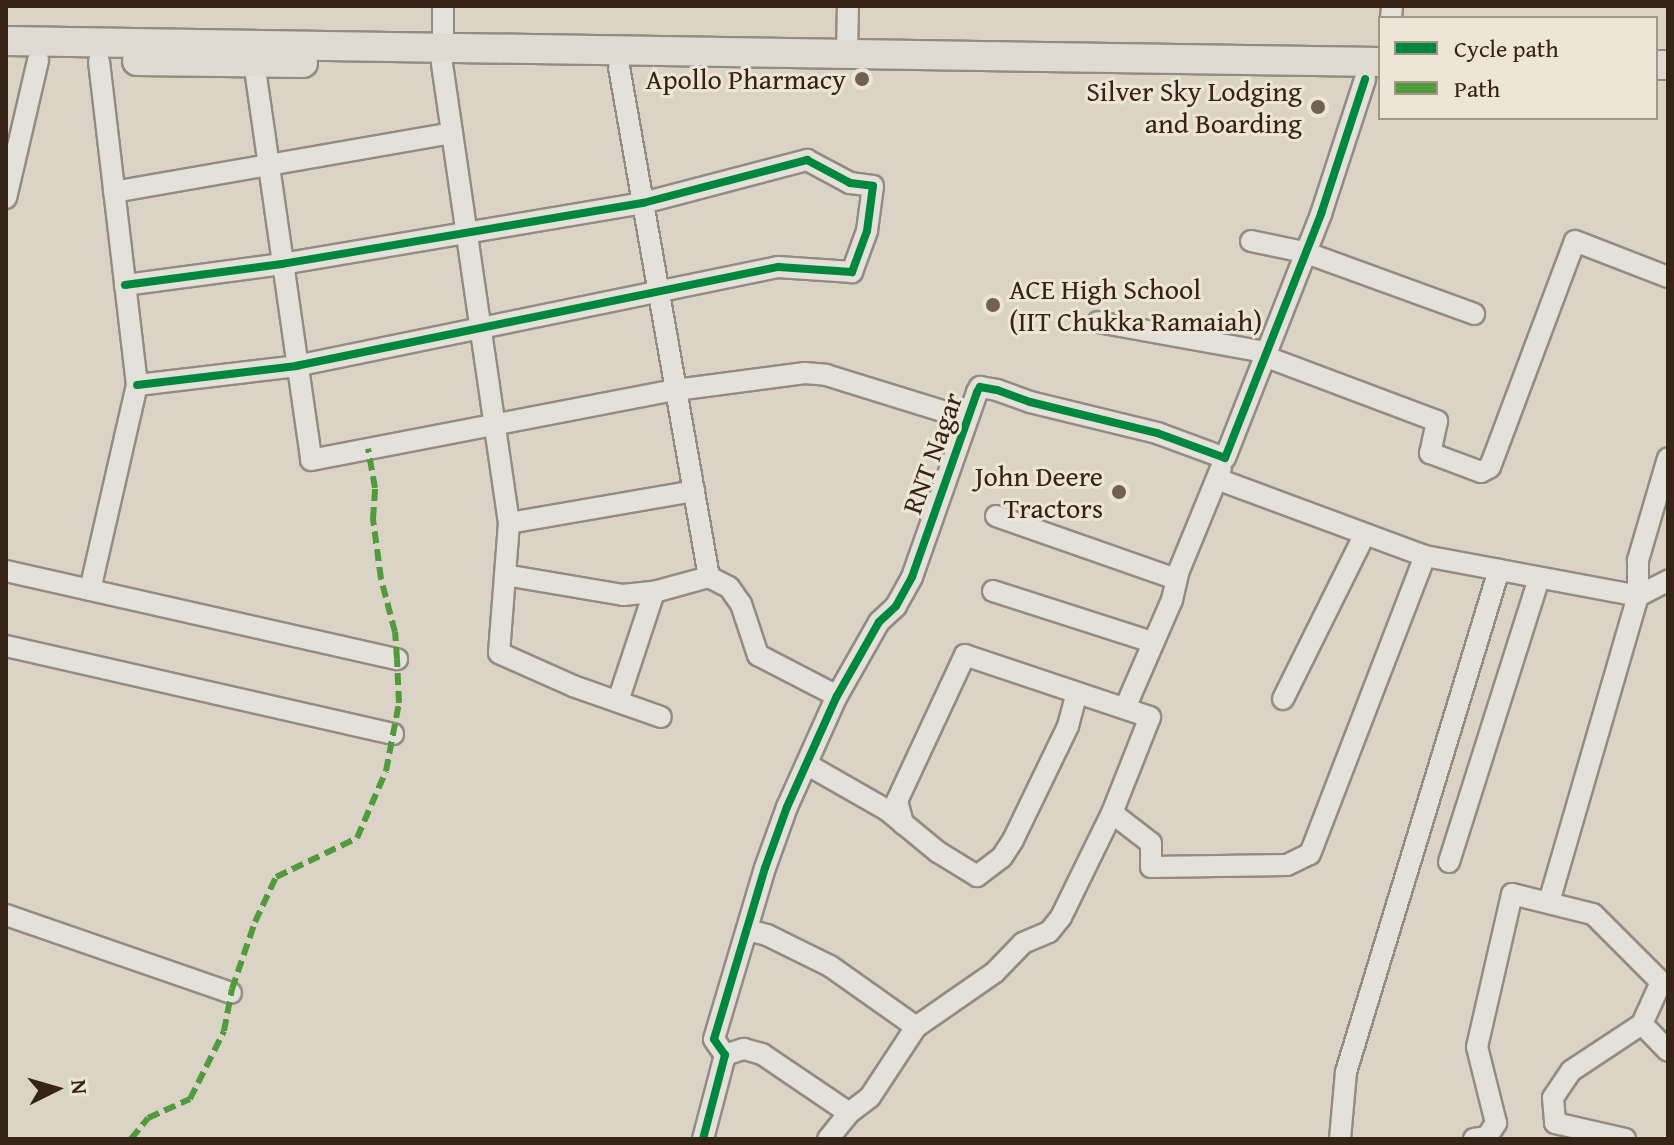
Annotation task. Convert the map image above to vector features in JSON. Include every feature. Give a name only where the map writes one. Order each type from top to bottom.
[{"type":"highway","points":[[6,41],[442,56],[619,67],[1375,74]]},
{"type":"highway","points":[[6,60],[254,62],[442,56],[847,52],[1375,74]]},
{"type":"street","points":[[443,6],[442,56],[451,133],[509,523],[499,653],[573,686],[661,717]]},
{"type":"street","points":[[847,52],[848,6]]},
{"type":"street","points":[[6,198],[38,60]]},
{"type":"street","points":[[90,590],[137,385],[99,61]]},
{"type":"street","points":[[254,62],[311,460],[676,390],[805,373],[826,375],[965,418]]},
{"type":"street","points":[[619,67],[709,577]]},
{"type":"street","points":[[1125,708],[1172,600],[1176,579],[1375,74]]},
{"type":"street","points":[[114,192],[451,133]]},
{"type":"street","points":[[125,285],[282,264],[643,203],[807,160],[850,183],[873,186],[867,231],[852,272],[778,267],[297,366],[137,385]]},
{"type":"street","points":[[1251,241],[1304,252],[1474,314]]},
{"type":"street","points":[[1098,322],[1264,354],[1437,421],[1430,453],[1476,472],[1490,467],[1575,241],[1668,277]]},
{"type":"street","name":"RNT Nagar","points":[[703,1139],[725,1055],[714,1039],[765,868],[837,696],[879,622],[896,606],[912,577],[965,418],[977,392],[986,387],[1030,402],[1157,433],[1225,458]]},
{"type":"street","points":[[1549,902],[1638,596],[1638,560],[1668,458]]},
{"type":"street","points":[[1217,479],[1425,556],[1638,596],[1668,581]]},
{"type":"street","points":[[509,523],[694,491]]},
{"type":"street","points":[[996,516],[1176,579]]},
{"type":"street","points":[[1283,699],[1365,534]]},
{"type":"street","points":[[1112,813],[1151,843],[1151,867],[1287,865],[1310,854],[1425,556]]},
{"type":"street","points":[[1340,1139],[1346,1072],[1499,570]]},
{"type":"street","points":[[6,571],[397,659]]},
{"type":"street","points":[[505,575],[623,595],[654,592],[709,577],[729,587],[741,604],[758,655],[837,696]]},
{"type":"street","points":[[1449,862],[1539,578]]},
{"type":"street","points":[[993,591],[1152,642]]},
{"type":"street","points":[[618,701],[654,592]]},
{"type":"street","points":[[6,646],[393,734]]},
{"type":"street","points":[[828,1139],[849,1113],[870,1097],[916,1027],[995,972],[1023,943],[1049,932],[1061,917],[1112,813],[1150,717],[965,655],[897,801],[903,824]]},
{"type":"street","points":[[808,765],[887,810],[977,876],[988,869],[1013,840],[1068,726],[1077,693]]},
{"type":"street","points":[[1474,1139],[1487,1137],[1496,1123],[1477,1047],[1512,894],[1593,914],[1665,982],[1642,1024],[1571,1071],[1553,1098],[1555,1123],[1625,1139]]},
{"type":"street","points":[[6,915],[231,993]]},
{"type":"street","points":[[748,930],[767,935],[830,966],[916,1027]]},
{"type":"street","points":[[1642,1024],[1668,1051]]},
{"type":"street","points":[[725,1055],[744,1049],[762,1054],[849,1113]]},
{"type":"marked path","points":[[131,1139],[148,1118],[190,1099],[224,1031],[232,989],[255,922],[276,877],[357,838],[386,771],[399,703],[397,659],[395,632],[381,579],[373,519],[375,488],[368,449]]},
{"type":"cycle path","points":[[703,1139],[725,1055],[714,1039],[765,868],[787,807],[837,696],[879,622],[896,606],[912,577],[980,387],[1157,433],[1225,458],[1321,214],[1365,79]]},
{"type":"cycle path","points":[[125,285],[282,264],[643,203],[807,160],[850,183],[873,186],[867,231],[852,272],[778,267],[297,366],[137,385]]},
{"type":"place","name":"Apollo Pharmacy","points":[[862,79]]},
{"type":"place","name":"Silver Sky Lodging and Boarding","points":[[1318,107]]},
{"type":"place","name":"ACE High School (IIT Chukka Ramaiah)","points":[[993,305]]},
{"type":"place","name":"John Deere Tractors","points":[[1119,492]]}]
